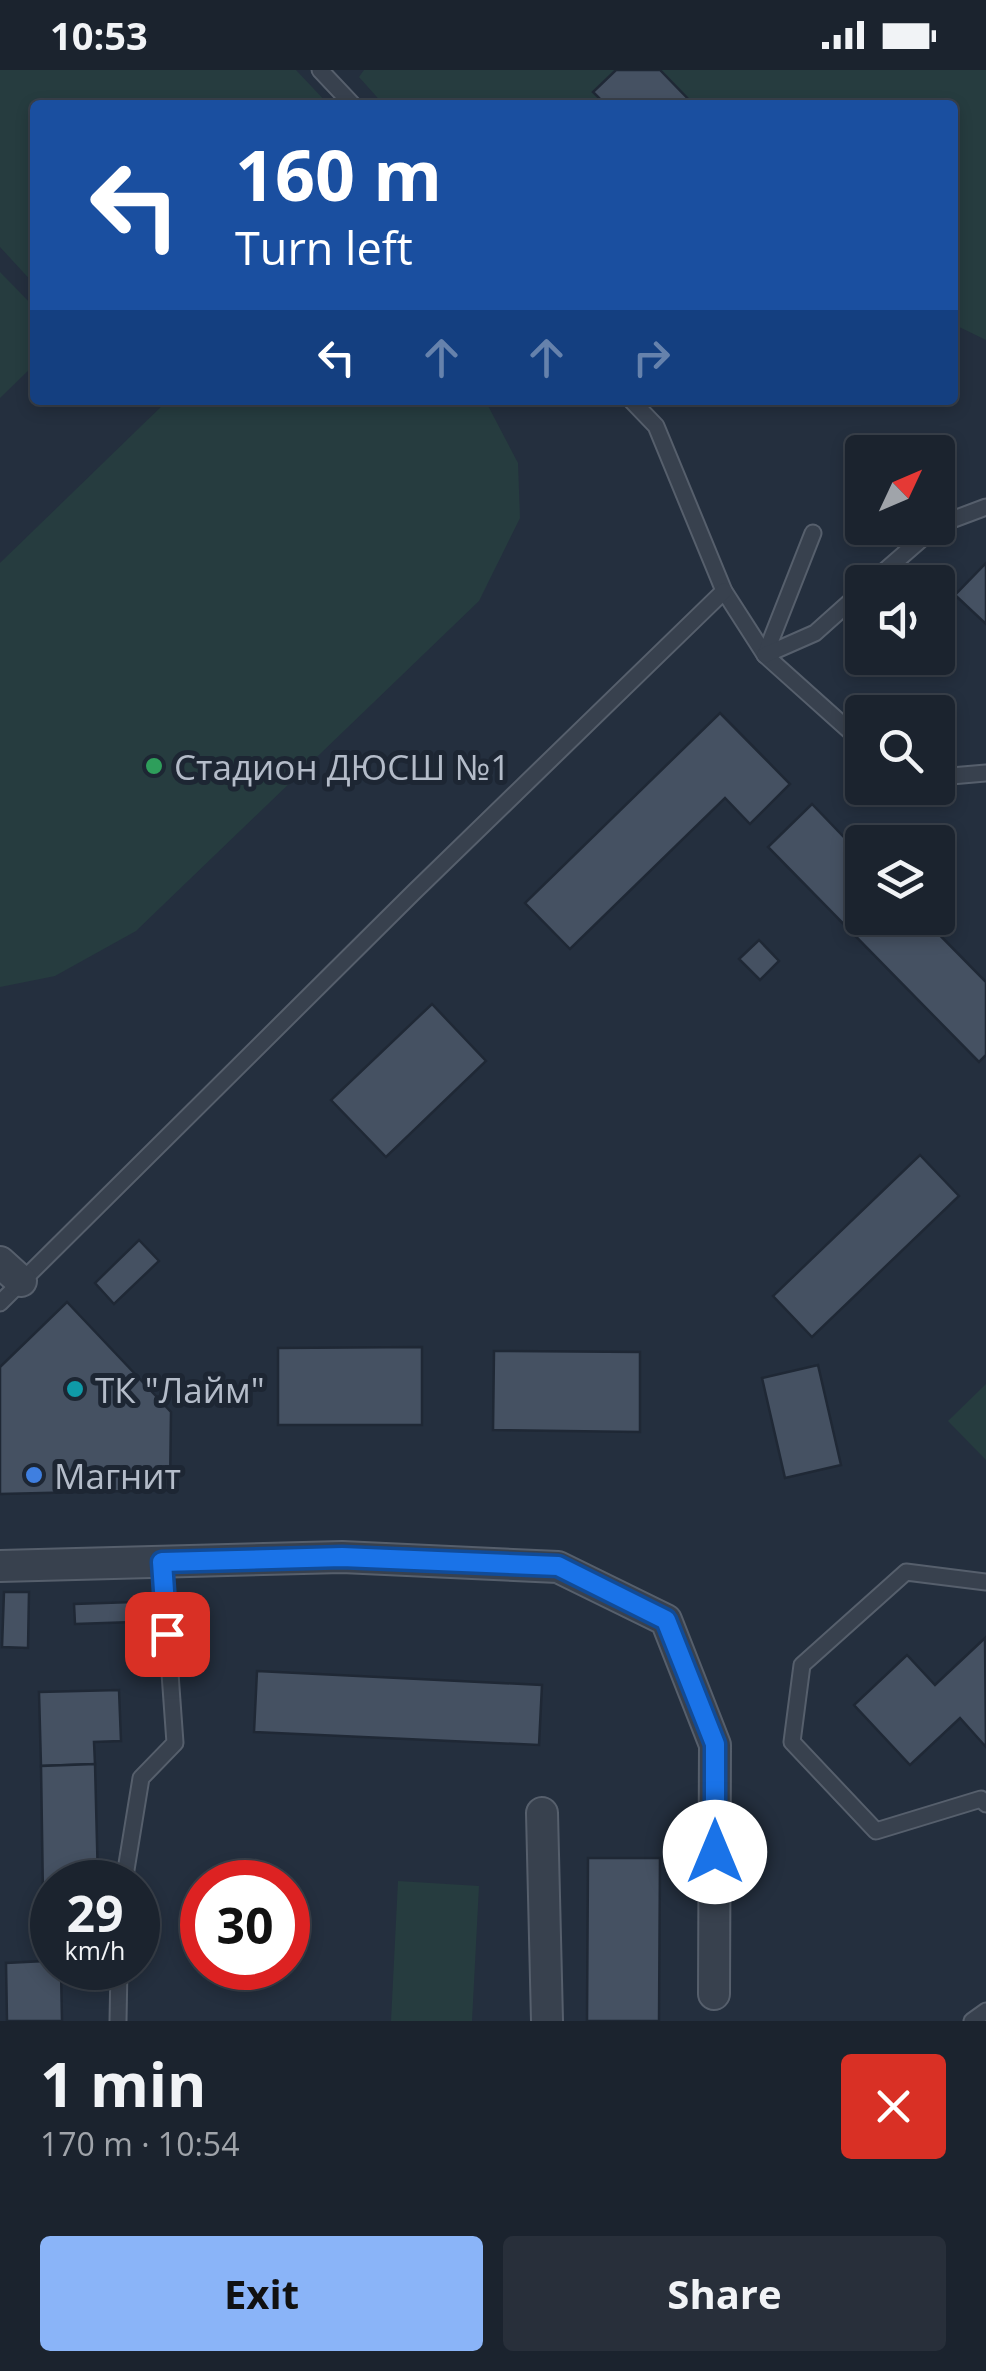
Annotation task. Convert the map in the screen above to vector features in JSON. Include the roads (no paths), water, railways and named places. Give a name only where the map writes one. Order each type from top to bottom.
[{"type":"street","points":[[0,1566],[342,1557],[558,1566],[666,1620],[715,1744],[714,1994]]},
{"type":"street","points":[[542,1813],[547,2021]]},
{"type":"lane","points":[[326,72],[349,100]]},
{"type":"lane","points":[[636,405],[656,426],[724,591],[765,655],[845,727]]},
{"type":"lane","points":[[955,519],[986,507]]},
{"type":"lane","points":[[765,655],[813,533]]},
{"type":"lane","points":[[891,565],[914,545]]},
{"type":"lane","points":[[7,1282],[724,591]]},
{"type":"lane","points":[[765,655],[816,633],[845,607]]},
{"type":"lane","points":[[955,776],[986,773]]},
{"type":"lane","points":[[128,1860],[141,1778],[175,1742],[162,1562]]},
{"type":"lane","points":[[984,1800],[876,1831],[792,1742],[802,1666],[906,1572],[986,1582]]},
{"type":"lane","points":[[118,2021],[119,1990]]},
{"type":"lane","points":[[972,2021],[986,2011]]},
{"type":"place","name":"Стадион ДЮСШ №1","points":[[154,766]]},
{"type":"place","name":"ТК \"Лайм\"","points":[[75,1389]]},
{"type":"place","name":"Магнит","points":[[34,1475]]}]
